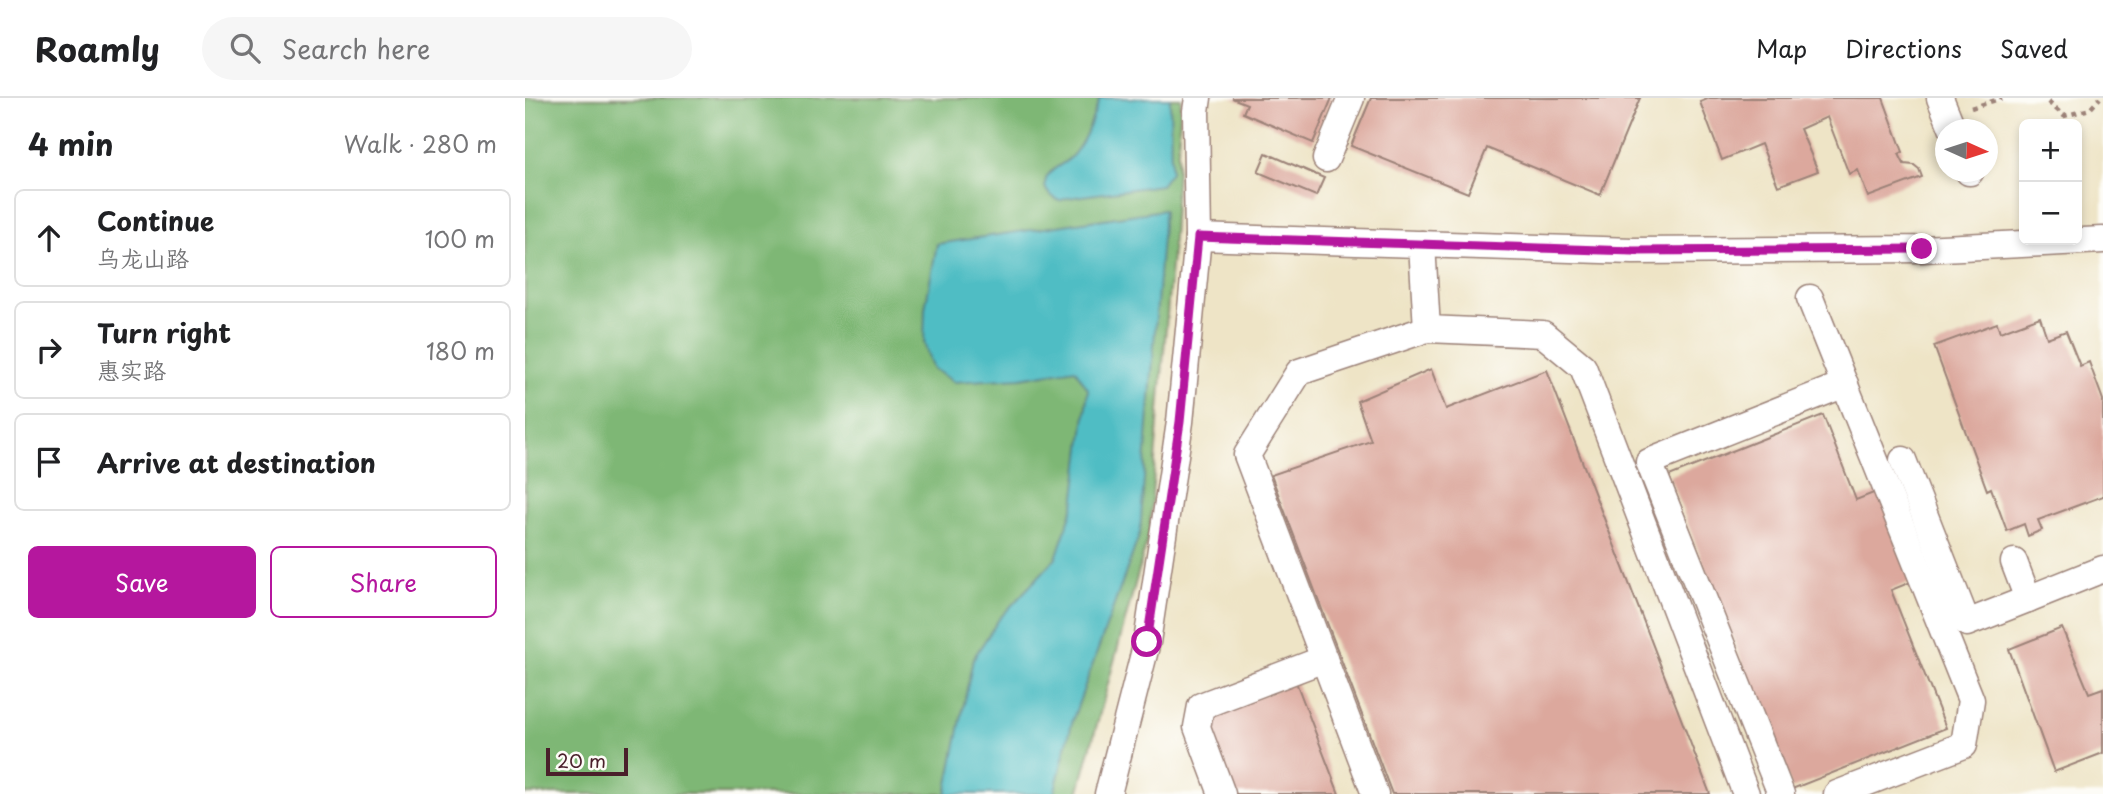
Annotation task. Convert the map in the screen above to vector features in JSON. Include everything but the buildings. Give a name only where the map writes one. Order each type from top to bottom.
[{"type":"street","points":[[1108,794],[1147,642],[1180,422],[1198,237],[1198,98]]},
{"type":"street","points":[[1326,159],[1351,98]]},
{"type":"street","points":[[1198,237],[1647,251],[1922,249],[2103,240]]},
{"type":"street","points":[[1422,244],[1427,329]]},
{"type":"street","points":[[1810,298],[1845,384],[1916,529],[1968,623],[2103,569]]},
{"type":"street","points":[[1375,794],[1247,455],[1299,372],[1427,329],[1543,334],[1583,367],[1746,794]]},
{"type":"street","points":[[1780,794],[1649,462],[1845,384]]},
{"type":"street","points":[[1837,794],[1964,745],[1971,700],[1916,529],[1903,460]]},
{"type":"street","points":[[2014,562],[2028,598]]},
{"type":"street","points":[[1222,794],[1197,727],[1201,706],[1324,660]]},
{"type":"path","points":[[1951,113],[2002,98]]},
{"type":"path","points":[[2048,102],[2064,116],[2090,109],[2100,98]]},
{"type":"green space","points":[[525,98],[1181,98],[1172,254],[1149,533],[1078,794],[525,794]]},
{"type":"water","points":[[1100,98],[1170,98],[1171,172],[1161,185],[1059,201],[1046,190],[1046,180],[1080,145]]},
{"type":"water","points":[[1164,210],[1140,533],[1073,719],[1054,794],[946,794],[973,659],[999,619],[1056,558],[1074,505],[1088,389],[1075,369],[1021,378],[954,382],[932,368],[924,342],[925,308],[937,244]]},
{"type":"route","points":[[1147,642],[1180,422],[1198,237],[1633,251],[1922,249]]}]
